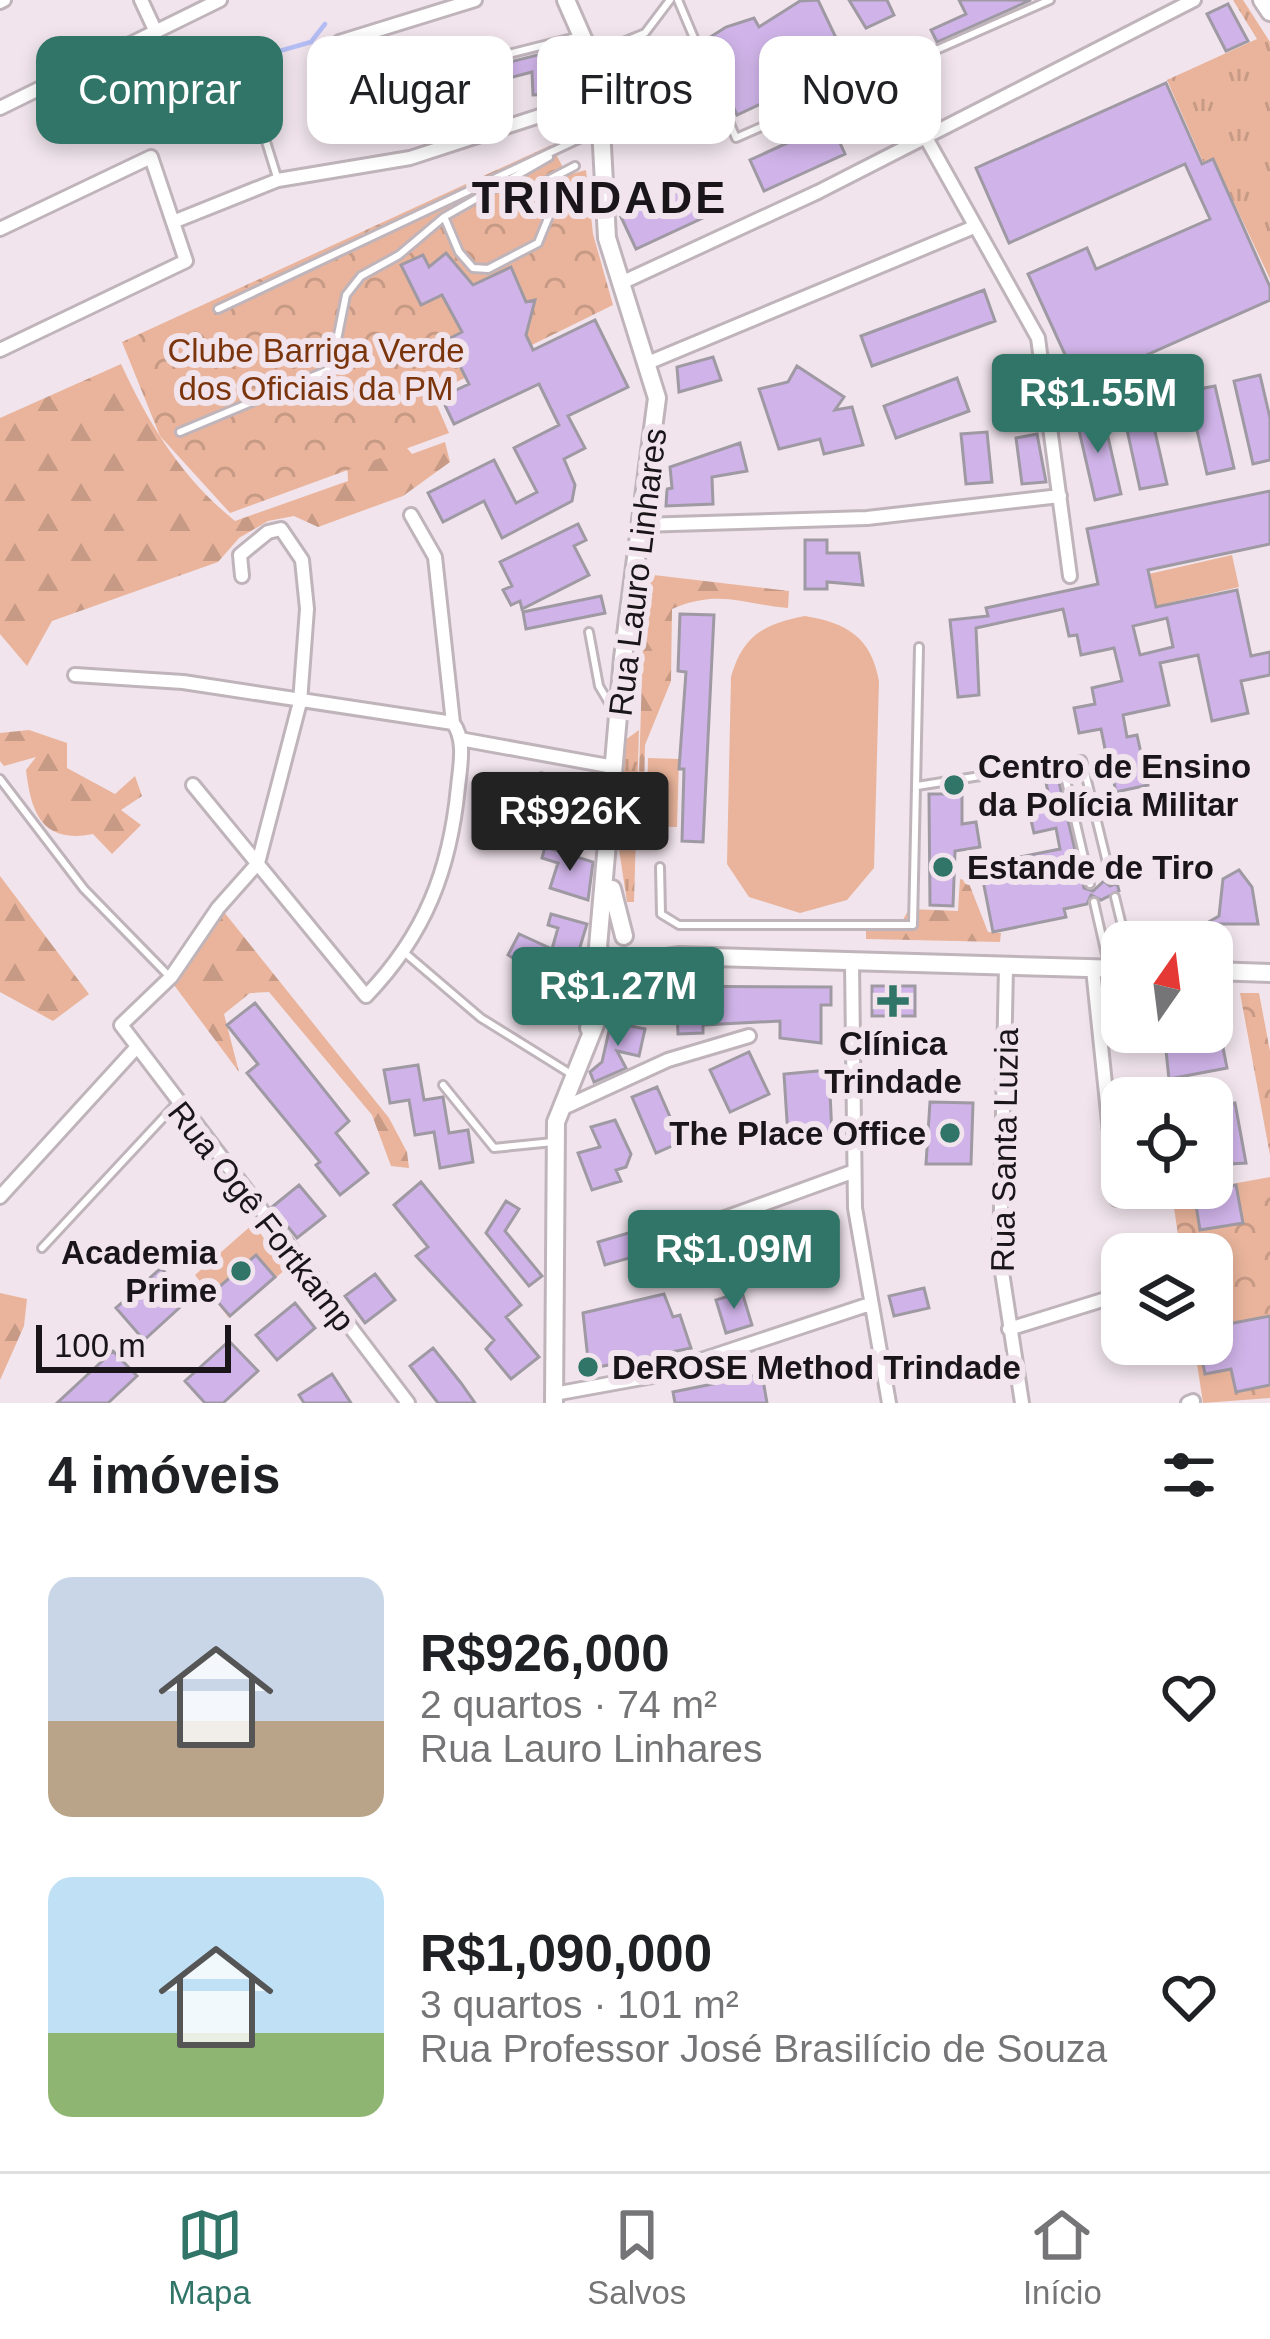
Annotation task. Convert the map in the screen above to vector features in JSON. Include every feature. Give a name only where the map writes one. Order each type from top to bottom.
[{"type":"main road","name":"Rua Lauro Linhares","points":[[566,0],[585,35]]},
{"type":"main road","points":[[1262,0],[1270,12]]},
{"type":"main road","name":"Rua Lauro Linhares","points":[[603,144],[605,222],[620,283],[650,362],[656,419],[618,717],[602,940],[620,953]]},
{"type":"main road","name":"Rua Lauro Linhares","points":[[609,870],[620,953]]},
{"type":"main road","points":[[554,1399],[553,1142],[572,1074],[620,953],[1101,969]]},
{"type":"main road","points":[[1233,972],[1270,973]]},
{"type":"street","points":[[140,0],[155,30]]},
{"type":"street","points":[[0,108],[220,0]]},
{"type":"street","points":[[358,36],[475,0]]},
{"type":"street","points":[[941,128],[1194,0]]},
{"type":"street","points":[[173,222],[278,180],[410,158],[537,117]]},
{"type":"street","points":[[620,283],[908,144]]},
{"type":"street","points":[[929,144],[1038,338],[1070,575]]},
{"type":"street","points":[[0,229],[151,157],[186,261],[0,350]]},
{"type":"street","points":[[650,362],[974,227]]},
{"type":"street","points":[[640,524],[867,518],[1060,496]]},
{"type":"street","points":[[193,785],[366,996],[405,953],[430,909],[446,861],[460,740],[453,723],[434,556],[411,515]]},
{"type":"street","points":[[171,977],[218,908],[258,863],[301,702],[307,591],[302,560],[286,530],[268,532],[240,555],[242,576]]},
{"type":"street","points":[[74,675],[183,682],[453,723]]},
{"type":"street","points":[[460,740],[614,767]]},
{"type":"street","points":[[852,963],[852,1172],[889,1403]]},
{"type":"street","name":"Rua Santa Luzia","points":[[1006,967],[1000,1259],[1022,1403]]},
{"type":"street","name":"Rua Ogê Fortkamp","points":[[171,977],[121,1025],[134,1049],[408,1403]]},
{"type":"street","points":[[560,1109],[668,1060],[749,1036]]},
{"type":"street","points":[[0,1197],[134,1049]]},
{"type":"street","points":[[675,1236],[852,1172]]},
{"type":"street","points":[[1009,1329],[1101,1301]]},
{"type":"street","points":[[554,1399],[652,1376],[870,1304]]},
{"type":"lane","points":[[637,36],[674,0],[736,138],[1050,0]]},
{"type":"lane","points":[[513,53],[585,35]]},
{"type":"lane","points":[[267,144],[278,180]]},
{"type":"lane","points":[[218,309],[569,144]]},
{"type":"lane","points":[[180,432],[326,371],[332,365],[346,295],[362,276],[399,255],[444,217],[549,157]]},
{"type":"lane","points":[[440,206],[459,252],[472,268],[488,269],[538,243],[549,216],[550,178],[575,166]]},
{"type":"lane","points":[[589,632],[599,686],[618,717]]},
{"type":"lane","points":[[660,867],[662,914],[679,925],[906,929],[916,917],[919,647]]},
{"type":"lane","points":[[916,786],[1082,760],[1111,879]]},
{"type":"lane","points":[[1062,763],[1090,884]]},
{"type":"lane","points":[[0,779],[84,889],[171,977]]},
{"type":"lane","points":[[1101,936],[1094,904],[1116,899],[1121,921]]},
{"type":"lane","points":[[405,953],[482,1018],[572,1074]]},
{"type":"lane","points":[[443,1085],[494,1148],[553,1142]]},
{"type":"lane","points":[[42,1247],[176,1104]]},
{"type":"green space","points":[[1233,0],[1243,0],[1270,42],[1270,279],[1213,158],[1203,162],[1167,80],[1257,39]]},
{"type":"green space","name":"Clube Barriga Verde dos Oficiais da PM","points":[[551,145],[567,175],[586,170],[593,234],[613,305],[432,394],[449,433],[230,513],[160,436],[122,342]]},
{"type":"green space","points":[[121,364],[169,449],[198,487],[235,521],[348,481],[346,438],[396,435],[412,454],[445,442],[450,462],[403,496],[318,527],[294,516],[268,521],[239,538],[218,562],[52,621],[27,666],[0,634],[0,418]]},
{"type":"green space","points":[[1232,555],[1239,587],[1156,606],[1149,574]]},
{"type":"green space","points":[[645,574],[789,591],[788,608],[717,599],[672,609],[671,681],[645,745],[643,842],[637,841]]},
{"type":"green space","points":[[805,616],[855,635],[870,653],[879,681],[874,868],[847,900],[800,913],[749,897],[727,864],[731,677],[742,651],[757,634]]},
{"type":"green space","points":[[29,730],[67,743],[67,768],[115,794],[135,776],[142,796],[121,810],[141,825],[112,854],[93,834],[62,834],[42,822],[31,800],[26,770],[36,757],[4,766],[0,761],[0,733]]},
{"type":"green space","points":[[639,730],[634,902],[627,902],[617,836],[621,743]]},
{"type":"green space","points":[[648,758],[679,759],[677,827],[647,826]]},
{"type":"green space","points":[[0,876],[89,994],[53,1021],[0,992]]},
{"type":"green space","points":[[960,879],[968,881],[988,932],[1001,933],[1000,942],[866,939],[866,927],[899,927],[909,909],[958,911]]},
{"type":"green space","points":[[224,912],[389,1118],[407,1152],[409,1168],[391,1166],[372,1115],[269,992],[250,993],[224,1014],[239,1072],[174,985]]},
{"type":"green space","points":[[1240,993],[1259,993],[1270,1051],[1270,1155]]},
{"type":"green space","points":[[1270,1177],[1270,1398],[1203,1403],[1197,1365],[1233,1365],[1233,1233],[1178,1233],[1174,1209],[1233,1209],[1233,1184]]},
{"type":"green space","name":"Academia Prime","points":[[253,1224],[287,1268],[229,1318],[195,1275]]},
{"type":"green space","points":[[0,1293],[27,1299],[24,1326],[0,1380]]},
{"type":"building","points":[[818,0],[835,36],[759,36],[759,105],[737,115],[735,36],[712,36],[754,18],[759,27],[800,1]]},
{"type":"building","points":[[849,0],[887,0],[894,15],[866,28]]},
{"type":"building","points":[[959,0],[1031,0],[941,40],[941,36],[934,36],[931,30],[966,14]]},
{"type":"building","points":[[1228,4],[1248,41],[1226,51],[1207,14]]},
{"type":"building","points":[[537,55],[537,95],[533,95],[532,72],[513,77],[513,61]]},
{"type":"building","points":[[1166,83],[1202,164],[1213,159],[1270,287],[1270,300],[1079,385],[1028,274],[1087,248],[1096,269],[1210,219],[1185,164],[1009,243],[976,168]]},
{"type":"building","points":[[785,144],[840,144],[845,154],[764,191],[750,160]]},
{"type":"building","points":[[707,178],[722,209],[636,249],[621,217]]},
{"type":"building","points":[[446,253],[473,285],[511,267],[526,302],[535,300],[526,335],[533,350],[595,320],[628,387],[568,416],[585,448],[564,459],[575,485],[572,501],[502,538],[484,501],[443,522],[428,493],[494,460],[516,503],[537,492],[514,448],[559,425],[539,384],[454,424],[441,397],[469,384],[447,340],[462,332],[442,295],[421,305],[401,265],[423,255],[429,267]]},
{"type":"building","points":[[984,290],[995,321],[872,366],[861,336]]},
{"type":"building","points":[[713,357],[721,380],[679,392],[677,367]]},
{"type":"building","points":[[797,366],[844,397],[835,410],[852,407],[863,445],[824,454],[820,439],[779,449],[759,389],[788,382]]},
{"type":"building","points":[[1260,375],[1270,418],[1270,460],[1253,464],[1234,381]]},
{"type":"building","points":[[957,378],[969,411],[896,438],[884,406]]},
{"type":"building","points":[[1215,386],[1234,468],[1207,474],[1188,391]]},
{"type":"building","points":[[1148,401],[1167,484],[1140,489],[1122,407]]},
{"type":"building","points":[[1102,411],[1121,494],[1095,500],[1076,417]]},
{"type":"building","points":[[987,432],[992,482],[966,484],[961,434]]},
{"type":"building","points":[[1037,434],[1046,482],[1022,484],[1016,438]]},
{"type":"building","points":[[740,443],[747,471],[712,477],[713,504],[666,506],[667,489],[672,488],[670,467]]},
{"type":"building","points":[[1270,491],[1270,544],[1148,570],[1156,607],[1237,590],[1251,656],[1270,652],[1270,675],[1241,681],[1248,713],[1212,721],[1198,655],[1160,663],[1169,705],[1123,715],[1127,737],[1137,735],[1148,785],[1116,792],[1112,773],[1103,775],[1100,760],[1107,759],[1101,729],[1079,733],[1074,708],[1095,704],[1092,688],[1122,681],[1114,648],[1081,655],[1077,635],[1069,636],[1063,609],[976,628],[979,695],[958,697],[950,620],[988,616],[986,608],[1098,584],[1087,529]],"holes":[[[1167,618],[1173,647],[1140,655],[1133,626]]]},
{"type":"building","points":[[578,524],[586,540],[574,546],[589,575],[522,609],[520,601],[511,605],[503,590],[512,586],[500,562]]},
{"type":"building","points":[[805,540],[827,540],[827,553],[859,553],[863,585],[827,582],[827,589],[805,589]]},
{"type":"building","points":[[601,596],[605,613],[526,629],[523,612]]},
{"type":"building","points":[[680,614],[714,615],[703,842],[682,841],[684,769],[679,769],[686,672],[678,671]]},
{"type":"building","points":[[541,773],[556,775],[565,792],[591,794],[587,829],[574,828],[575,811],[543,836],[533,824],[547,811],[548,802],[538,793]]},
{"type":"building","points":[[1057,774],[1084,888],[1093,891],[1104,881],[1110,886],[1117,883],[1119,891],[1101,900],[1091,895],[1087,904],[1064,909],[1066,917],[993,932],[980,865],[1060,849],[1056,828],[1034,833],[1027,803],[1049,798],[1045,777]]},
{"type":"building","points":[[929,794],[962,794],[962,824],[976,822],[980,847],[955,851],[953,906],[930,905]]},
{"type":"building","points":[[545,847],[593,862],[588,900],[550,888],[558,863],[542,858]]},
{"type":"building","points":[[1239,870],[1252,887],[1258,924],[1210,921],[1219,916],[1223,879]]},
{"type":"building","points":[[551,914],[587,924],[576,960],[577,994],[508,955],[519,934],[552,949],[558,928],[548,925]]},
{"type":"building","points":[[637,986],[831,987],[831,1005],[821,1005],[821,1043],[780,1038],[780,1021],[703,1025],[703,1033],[678,1034],[677,1011],[637,1011]]},
{"type":"building","name":"Clínica Trindade","points":[[872,986],[915,986],[915,1016],[872,1016]]},
{"type":"building","points":[[255,1003],[349,1121],[336,1133],[368,1173],[340,1195],[316,1165],[320,1162],[247,1073],[258,1064],[227,1025]]},
{"type":"building","points":[[611,1022],[645,1029],[639,1056],[617,1051],[626,1068],[594,1082],[590,1072],[602,1062]]},
{"type":"building","points":[[749,1052],[769,1094],[730,1112],[710,1070]]},
{"type":"building","points":[[1166,1053],[1224,1053],[1227,1068],[1169,1077]]},
{"type":"building","points":[[418,1065],[424,1100],[443,1097],[449,1133],[468,1130],[473,1162],[440,1168],[434,1132],[415,1135],[409,1100],[390,1103],[384,1070]]},
{"type":"building","points":[[829,1070],[832,1136],[788,1137],[784,1074]]},
{"type":"building","points":[[657,1087],[681,1142],[656,1153],[632,1097]]},
{"type":"building","name":"The Place Office","points":[[930,1102],[973,1103],[971,1164],[926,1164]]},
{"type":"building","points":[[1235,1103],[1246,1163],[1233,1164]]},
{"type":"building","points":[[615,1120],[631,1154],[626,1167],[616,1170],[621,1181],[592,1190],[578,1153],[600,1147],[591,1127]]},
{"type":"building","points":[[421,1182],[521,1305],[506,1317],[539,1357],[511,1379],[486,1349],[494,1340],[416,1256],[428,1247],[394,1205]]},
{"type":"building","points":[[299,1185],[325,1216],[297,1238],[272,1207]]},
{"type":"building","points":[[1233,1186],[1243,1223],[1200,1230],[1197,1209],[1233,1209]]},
{"type":"building","points":[[506,1201],[519,1209],[505,1231],[542,1276],[529,1286],[486,1233]]},
{"type":"building","points":[[669,1221],[665,1238],[671,1246],[605,1265],[598,1242]]},
{"type":"building","points":[[256,1255],[275,1277],[230,1316],[211,1294]]},
{"type":"building","points":[[161,1268],[189,1299],[144,1340],[116,1308]]},
{"type":"building","points":[[375,1274],[395,1300],[365,1323],[345,1296]]},
{"type":"building","points":[[924,1288],[929,1308],[894,1316],[889,1296]]},
{"type":"building","points":[[742,1292],[752,1325],[726,1333],[716,1300]]},
{"type":"building","points":[[664,1294],[673,1317],[680,1315],[691,1348],[589,1369],[583,1313]]},
{"type":"building","points":[[295,1303],[315,1328],[277,1360],[256,1335]]},
{"type":"building","points":[[1270,1316],[1270,1385],[1236,1392],[1231,1369],[1205,1374],[1203,1365],[1233,1365],[1233,1323]]},
{"type":"building","points":[[229,1341],[258,1371],[223,1403],[205,1403],[185,1381]]},
{"type":"building","points":[[433,1348],[475,1403],[438,1403],[410,1366]]},
{"type":"building","points":[[113,1351],[137,1376],[108,1403],[57,1403]]},
{"type":"building","points":[[332,1374],[351,1403],[304,1403],[299,1395]]},
{"type":"building","points":[[762,1374],[767,1403],[675,1403],[673,1392]]},
{"type":"waterway","points":[[283,50],[311,42],[325,24]]},
{"type":"place","name":"Centro de Ensino da Polícia Militar","points":[[954,785]]},
{"type":"place","name":"Estande de Tiro","points":[[943,867]]},
{"type":"place","name":"Clínica Trindade","points":[[893,1001]]},
{"type":"place","name":"The Place Office","points":[[950,1133]]},
{"type":"place","name":"Academia Prime","points":[[241,1271]]},
{"type":"place","name":"DeROSE Method Trindade","points":[[588,1367]]},
{"type":"district","name":"TRINDADE","points":[[600,197]]}]
